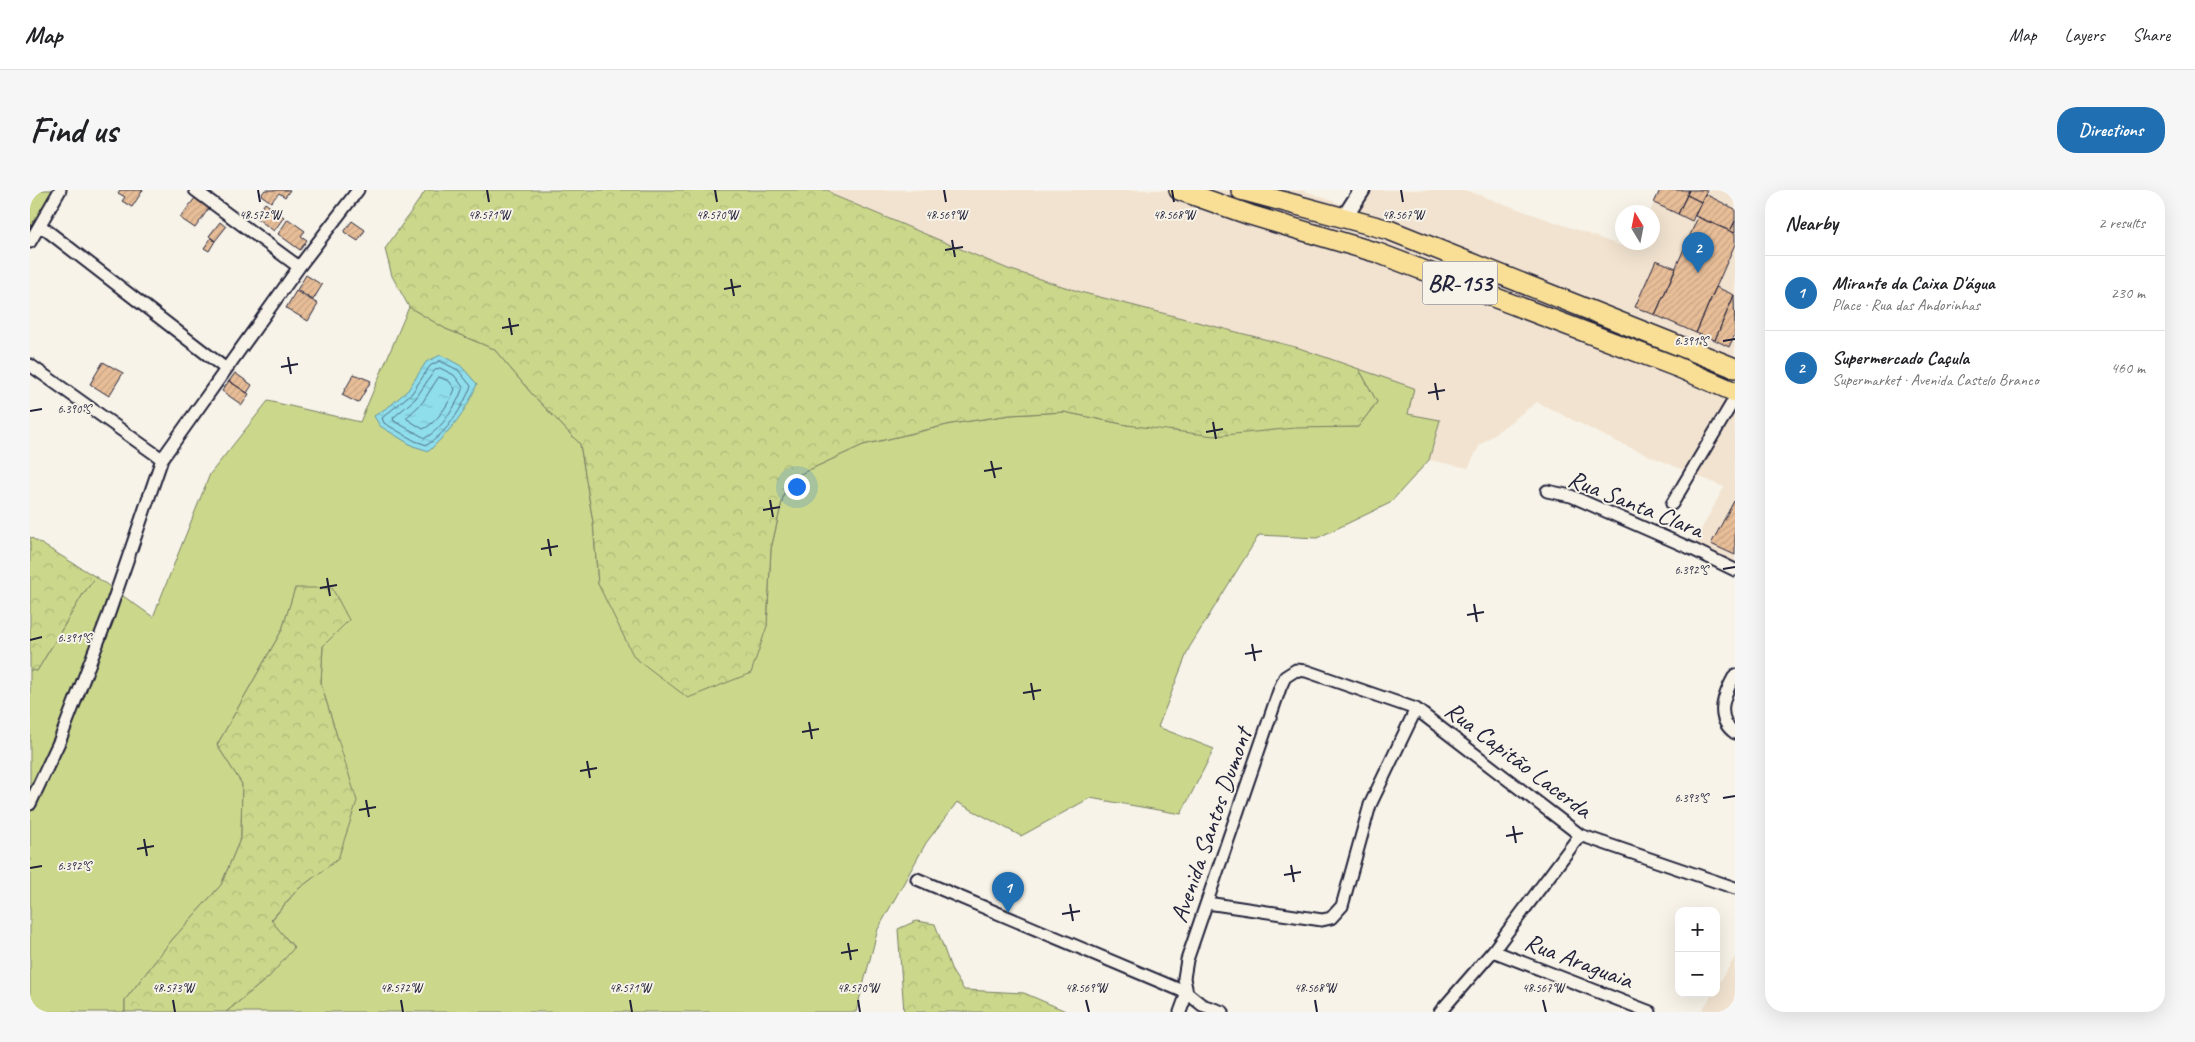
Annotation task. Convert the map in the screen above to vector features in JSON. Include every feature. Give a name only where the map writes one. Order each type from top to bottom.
[{"type":"main road","name":"BR-153","points":[[1179,190],[1250,215],[1378,253],[1678,367],[1728,389]]},
{"type":"main road","name":"BR-153","points":[[1241,190],[1389,230],[1734,364]]},
{"type":"main road","points":[[1728,389],[1734,364]]},
{"type":"street","points":[[30,242],[41,226],[60,190]]},
{"type":"street","points":[[195,190],[299,267]]},
{"type":"street","points":[[30,804],[60,740],[108,616],[162,459],[299,267],[358,190]]},
{"type":"street","points":[[1344,218],[1362,190]]},
{"type":"street","points":[[41,226],[226,369]]},
{"type":"street","points":[[30,365],[162,459]]},
{"type":"street","points":[[1672,504],[1735,398]]},
{"type":"street","name":"Rua Santa Clara","points":[[1547,491],[1570,496],[1692,549],[1735,570]]},
{"type":"street","name":"Avenida Santos Dumont","points":[[1180,1012],[1187,993],[1184,978],[1188,960],[1280,688],[1286,677],[1296,670],[1306,671]]},
{"type":"street","name":"Rua Capitão Lacerda","points":[[1306,671],[1416,709],[1580,835],[1735,888]]},
{"type":"street","points":[[1735,675],[1724,695],[1723,705],[1727,724],[1735,732]]},
{"type":"street","points":[[1207,903],[1322,920],[1331,918],[1342,906],[1370,805],[1416,709]]},
{"type":"street","points":[[1440,1012],[1493,951],[1580,835]]},
{"type":"street","points":[[917,879],[1187,993],[1202,1005],[1223,1012]]},
{"type":"street","name":"Rua Araguaia","points":[[1493,951],[1650,1012]]},
{"type":"shaded area","points":[[828,190],[1302,190],[1358,210],[1370,190],[1465,190],[1615,244],[1615,250],[1660,250],[1660,205],[1653,205],[1660,190],[1735,190],[1735,567],[1692,547],[1724,487],[1615,441],[1537,402],[1480,445],[1468,468],[1429,460],[1440,420],[1408,414],[1414,388],[1084,293],[1008,269],[835,196]]},
{"type":"shaded area","points":[[1735,957],[1735,1012],[1701,1012],[1710,997],[1720,997],[1720,981]]},
{"type":"green space","points":[[30,190],[57,190],[30,233]]},
{"type":"green space","points":[[426,190],[828,190],[835,196],[1008,269],[1084,293],[1299,348],[1359,369],[1377,402],[1358,427],[1295,428],[1214,436],[1127,425],[1064,412],[1010,415],[951,424],[863,445],[787,480],[771,549],[767,626],[751,673],[688,698],[634,657],[598,584],[593,522],[580,444],[532,394],[494,349],[446,329],[409,307],[392,276],[385,249]]},
{"type":"green space","points":[[409,307],[446,329],[494,349],[532,394],[580,444],[593,522],[598,584],[767,626],[771,549],[787,480],[863,445],[951,424],[1010,415],[1064,412],[1127,425],[1358,427],[1377,402],[1359,369],[1414,388],[1408,414],[1440,420],[1429,460],[1390,503],[1317,538],[1259,535],[1189,648],[1158,727],[1214,749],[1181,814],[1090,798],[1021,836],[957,802],[926,843],[878,929],[856,1012],[226,1012],[269,977],[294,947],[271,921],[297,890],[338,859],[337,737],[321,684],[323,646],[349,620],[295,589],[282,630],[217,745],[242,784],[241,837],[221,885],[171,941],[125,1000],[125,1012],[30,1012],[30,670],[37,671],[83,594],[96,577],[153,617],[210,474],[268,401],[360,422]]},
{"type":"green space","points":[[30,537],[96,577],[83,594],[37,671],[30,670]]},
{"type":"green space","points":[[295,588],[332,588],[349,620],[323,646],[321,684],[357,801],[338,859],[297,890],[271,920],[294,948],[269,977],[226,1012],[125,1012],[125,1000],[171,941],[221,885],[241,837],[242,784],[217,745],[282,630]]},
{"type":"green space","points":[[916,921],[935,924],[952,971],[964,990],[1024,993],[1068,1012],[904,1012],[898,929]]},
{"type":"water","points":[[441,355],[461,366],[477,384],[468,404],[457,420],[429,451],[413,446],[380,426],[374,416],[391,405],[408,390],[426,362]]},
{"type":"building","points":[[120,190],[143,190],[132,207],[122,201],[125,197],[118,193]]},
{"type":"building","points":[[265,190],[290,190],[285,197],[279,193],[271,202],[261,195]]},
{"type":"building","points":[[1660,190],[1689,190],[1678,214],[1654,203]]},
{"type":"building","points":[[1689,190],[1707,190],[1701,202],[1687,195]]},
{"type":"building","points":[[1705,194],[1735,209],[1735,221],[1730,231],[1695,216]]},
{"type":"building","points":[[1687,195],[1701,202],[1692,221],[1678,214]]},
{"type":"building","points":[[195,198],[209,208],[195,228],[180,218]]},
{"type":"building","points":[[265,203],[284,217],[274,231],[255,217]]},
{"type":"building","points":[[1698,217],[1735,233],[1735,244],[1696,333],[1655,315]]},
{"type":"building","points":[[288,219],[305,231],[301,236],[307,240],[300,250],[278,234]]},
{"type":"building","points":[[352,221],[365,230],[358,241],[344,232]]},
{"type":"building","points":[[1735,221],[1735,232],[1734,233],[1730,231]]},
{"type":"building","points":[[220,222],[226,227],[215,241],[209,236]]},
{"type":"building","points":[[211,238],[215,241],[209,251],[204,248]]},
{"type":"building","points":[[1656,260],[1676,268],[1655,315],[1635,307]]},
{"type":"building","points":[[306,275],[322,285],[313,300],[297,290]]},
{"type":"building","points":[[1716,287],[1734,295],[1715,340],[1696,333]]},
{"type":"building","points":[[296,291],[318,304],[308,321],[286,308]]},
{"type":"building","points":[[1734,295],[1735,334],[1729,347],[1715,340]]},
{"type":"building","points":[[103,362],[123,373],[109,396],[90,384]]},
{"type":"building","points":[[235,373],[252,385],[247,393],[229,381]]},
{"type":"building","points":[[354,374],[371,381],[358,403],[342,395]]},
{"type":"building","points":[[229,381],[249,394],[242,405],[222,391]]},
{"type":"building","points":[[1735,502],[1735,555],[1711,544]]},
{"type":"place","name":"Supermercado Caçula","points":[[1698,273]]},
{"type":"place","name":"Mirante da Caixa D'água","points":[[1008,913]]}]
